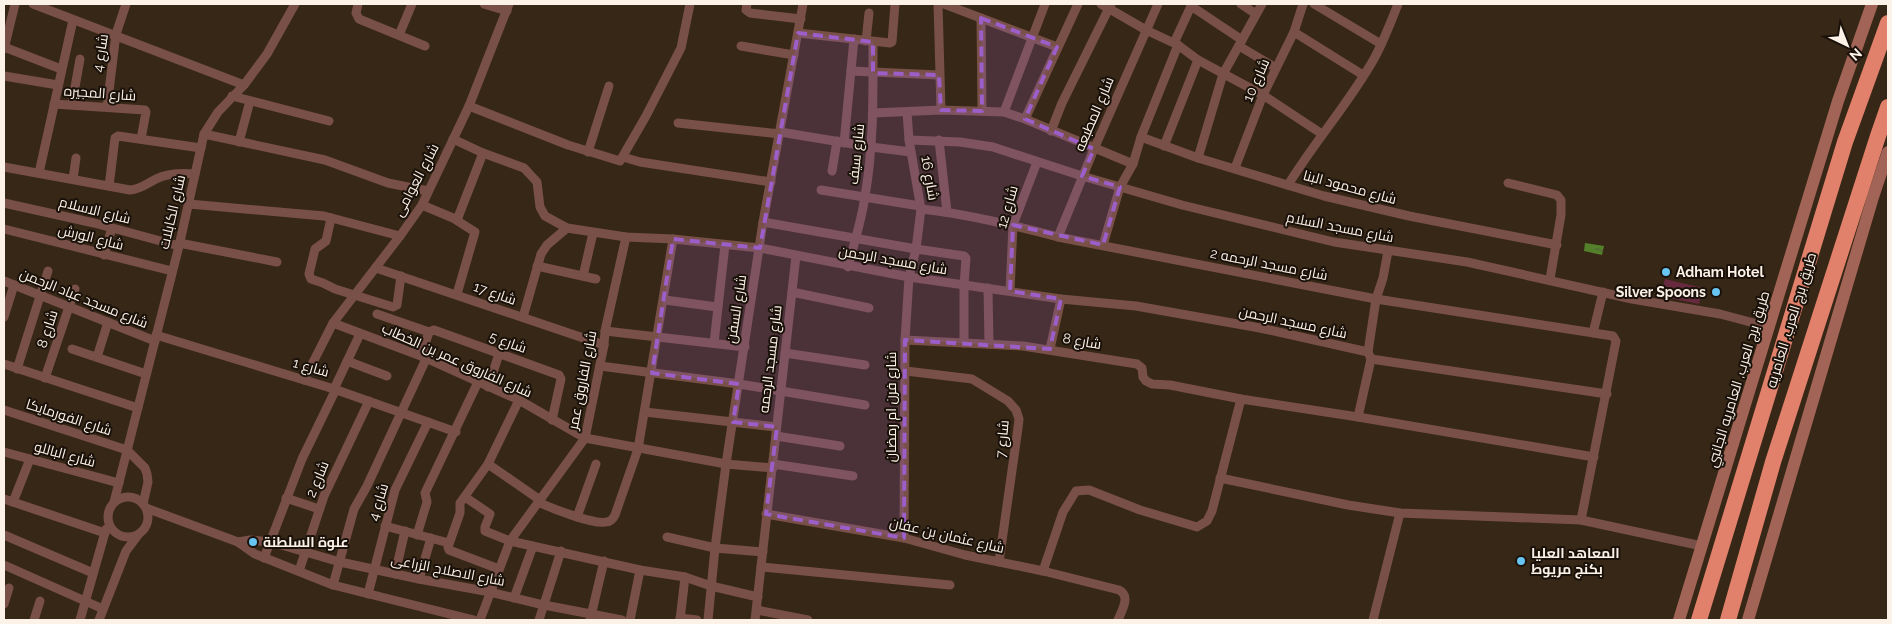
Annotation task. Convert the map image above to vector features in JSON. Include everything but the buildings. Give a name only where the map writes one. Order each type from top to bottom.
[{"type":"highway","name":"طريق برج العرب, العامريه","points":[[1699,620],[1845,142],[1888,22]]},
{"type":"highway","name":"طريق برج العرب, العامريه","points":[[1728,620],[1773,462],[1888,107]]},
{"type":"street","points":[[15,4],[4,48],[61,69]]},
{"type":"street","points":[[33,4],[116,34],[244,85]]},
{"type":"street","name":"شارع 4","points":[[107,107],[116,34],[126,4]]},
{"type":"street","name":"شارع الكابلات","points":[[114,502],[179,245],[204,134],[232,96],[244,85],[272,46],[295,4]]},
{"type":"street","points":[[358,4],[356,15],[359,19],[425,46]]},
{"type":"street","points":[[399,35],[412,4]]},
{"type":"street","points":[[484,4],[508,8]]},
{"type":"street","points":[[469,106],[588,152],[617,162],[620,161],[681,48],[690,4]]},
{"type":"street","points":[[747,4],[746,10],[750,13],[801,19]]},
{"type":"street","name":"شارع السفن","points":[[708,620],[726,464],[763,222],[803,4]]},
{"type":"street","points":[[798,33],[890,43],[892,42],[895,4]]},
{"type":"street","points":[[938,4],[941,110]]},
{"type":"street","points":[[944,4],[1057,48]]},
{"type":"street","points":[[1004,112],[1045,4]]},
{"type":"street","points":[[1025,119],[1078,4]]},
{"type":"street","name":"شارع المطبعه","points":[[1058,237],[1082,176],[1158,4]]},
{"type":"street","points":[[1241,4],[1256,14]]},
{"type":"street","points":[[1198,158],[1223,74],[1262,4]]},
{"type":"street","name":"شارع 10","points":[[1235,168],[1263,95],[1294,32],[1303,4]]},
{"type":"street","points":[[1314,4],[1381,44]]},
{"type":"street","points":[[1288,185],[1363,75],[1381,44],[1398,4]]},
{"type":"street","name":"طريق برج العرب, العامريه الجانبي","points":[[1679,620],[1838,101],[1872,4]]},
{"type":"street","points":[[1051,131],[1107,5],[1146,30],[1176,44],[1198,60],[1263,95],[1322,134]]},
{"type":"street","points":[[1102,245],[1120,187],[1133,164],[1141,136],[1192,5],[1240,43],[1276,68]]},
{"type":"street","name":"شارع العوامى","points":[[304,380],[332,323],[376,268],[422,205],[469,106],[508,8]]},
{"type":"street","name":"شارع سيف","points":[[848,267],[865,197],[871,147],[873,73],[869,41],[869,13]]},
{"type":"street","points":[[981,18],[982,111]]},
{"type":"street","points":[[40,173],[73,20]]},
{"type":"street","points":[[1294,32],[1363,75]]},
{"type":"street","points":[[832,171],[840,142],[854,39]]},
{"type":"street","points":[[741,46],[794,55]]},
{"type":"street","points":[[72,104],[80,59]]},
{"type":"street","points":[[1164,146],[1198,60]]},
{"type":"street","points":[[850,72],[939,75]]},
{"type":"street","points":[[4,76],[58,85]]},
{"type":"street","points":[[588,152],[609,86]]},
{"type":"street","points":[[232,96],[329,122]]},
{"type":"street","points":[[239,142],[250,101]]},
{"type":"street","name":"شارع المجيره","points":[[54,104],[145,110],[141,139]]},
{"type":"street","points":[[873,113],[941,110],[1004,112],[1133,164]]},
{"type":"street","name":"شارع 16","points":[[907,112],[909,140],[921,208],[916,249],[908,277]]},
{"type":"street","points":[[678,123],[780,133],[911,152]]},
{"type":"street","points":[[204,134],[325,160],[388,183],[428,191]]},
{"type":"street","points":[[109,186],[115,138],[118,136],[201,148]]},
{"type":"street","name":"شارع محمود البنا","points":[[1141,136],[1198,158],[1324,196],[1400,214],[1557,245]]},
{"type":"street","name":"شارع مسجد الرحمن","points":[[453,139],[483,153],[524,168],[537,182],[540,207],[545,216],[567,228],[626,237],[673,239],[760,248],[848,267],[908,277],[1061,299],[1136,306],[1260,328],[1369,356],[1607,394]]},
{"type":"street","name":"شارع مسجد السلام","points":[[909,140],[939,140],[993,147],[1036,162],[1182,205],[1305,236],[1388,251],[1467,262],[1603,292],[1720,314],[1769,327]]},
{"type":"street","points":[[939,140],[946,212]]},
{"type":"street","points":[[1748,620],[1888,152]]},
{"type":"street","points":[[457,220],[483,153]]},
{"type":"street","points":[[623,157],[640,162],[771,182]]},
{"type":"street","points":[[73,179],[76,158]]},
{"type":"street","name":"شارع 12","points":[[1010,291],[1013,225],[1036,162]]},
{"type":"street","points":[[4,167],[137,190],[169,174],[195,174]]},
{"type":"street","points":[[1508,183],[1560,197],[1562,204],[1550,280]]},
{"type":"street","points":[[821,190],[921,208]]},
{"type":"street","name":"شارع الاسلام","points":[[4,203],[179,245],[277,262]]},
{"type":"street","points":[[189,204],[331,218],[400,236]]},
{"type":"street","points":[[422,205],[457,220],[475,232],[457,294]]},
{"type":"street","name":"شارع مسجد الرحمه 2","points":[[921,208],[1013,225],[1058,237],[1376,299],[1613,336],[1616,341],[1607,394]]},
{"type":"street","points":[[331,218],[326,240],[316,249],[309,277],[311,279],[335,289],[395,306],[401,276]]},
{"type":"street","points":[[763,222],[964,256],[966,258],[964,343]]},
{"type":"street","points":[[104,255],[112,228]]},
{"type":"street","points":[[522,317],[540,254],[547,245],[567,228]]},
{"type":"street","name":"شارع الورش","points":[[4,229],[172,271]]},
{"type":"street","points":[[583,276],[593,233]]},
{"type":"street","name":"شارع الفاروق عمر","points":[[480,620],[510,541],[585,438],[604,345],[605,331],[626,237]]},
{"type":"street","points":[[488,464],[539,501],[577,517],[604,523],[612,520],[638,449],[673,239]]},
{"type":"street","points":[[714,343],[725,245]]},
{"type":"street","points":[[1358,416],[1369,356],[1376,299],[1384,278],[1388,251]]},
{"type":"street","name":"شارع مسجد الرحمه","points":[[755,620],[796,256]]},
{"type":"street","points":[[537,266],[596,278]]},
{"type":"street","name":"شارع 17","points":[[376,268],[604,345]]},
{"type":"street","points":[[17,369],[48,271]]},
{"type":"street","name":"شارع فرن ام رمضان","points":[[904,538],[908,277]]},
{"type":"street","name":"شارع مسجد عباد الرحمن","points":[[4,281],[108,322],[156,338]]},
{"type":"street","points":[[4,317],[14,285]]},
{"type":"street","points":[[988,288],[989,344]]},
{"type":"street","name":"شارع 8","points":[[45,378],[75,289]]},
{"type":"street","points":[[792,292],[869,308]]},
{"type":"street","points":[[1593,333],[1603,292]]},
{"type":"street","points":[[1050,349],[1061,299]]},
{"type":"street","points":[[664,300],[717,307]]},
{"type":"street","name":"شارع 5","points":[[377,314],[429,332],[434,330],[560,377],[552,420]]},
{"type":"street","points":[[97,357],[108,322]]},
{"type":"street","name":"شارع الفاروق عمر بن الخطاب","points":[[332,323],[423,358],[519,400],[585,438],[726,464],[773,466]]},
{"type":"street","points":[[605,331],[744,348]]},
{"type":"street","points":[[333,584],[354,509],[367,486],[401,412],[423,358],[429,332]]},
{"type":"street","points":[[264,558],[308,445],[360,334]]},
{"type":"street","name":"شارع 1","points":[[156,338],[335,389],[456,432]]},
{"type":"street","name":"شارع 8","points":[[906,340],[1050,349],[1137,364],[1142,368],[1142,374],[1146,381],[1152,384],[1170,385],[1241,399],[1358,416],[1594,457]]},
{"type":"street","points":[[72,349],[146,374]]},
{"type":"street","points":[[785,353],[865,365]]},
{"type":"street","points":[[488,387],[499,354]]},
{"type":"street","points":[[347,361],[387,376]]},
{"type":"street","points":[[4,364],[138,408]]},
{"type":"street","points":[[600,366],[739,384],[865,405]]},
{"type":"street","name":"شارع 7","points":[[906,372],[972,379],[1008,401],[1016,410],[1019,419],[1018,428],[999,562]]},
{"type":"street","points":[[417,535],[427,502],[425,493],[456,432],[478,382]]},
{"type":"street","points":[[1581,520],[1607,394]]},
{"type":"street","points":[[1043,571],[1063,512],[1076,490],[1090,490],[1140,510],[1197,527],[1203,525],[1210,517],[1241,399]]},
{"type":"street","name":"شارع 2","points":[[299,571],[329,483],[369,400]]},
{"type":"street","points":[[499,569],[449,550],[448,547],[459,515],[460,503],[488,464],[519,400]]},
{"type":"street","name":"شارع الفورمايكا","points":[[4,410],[127,450]]},
{"type":"street","points":[[645,412],[733,422],[840,446]]},
{"type":"street","name":"شارع 4","points":[[368,594],[395,490],[428,422]]},
{"type":"street","points":[[99,620],[126,550],[147,522],[145,506],[147,474],[145,468],[127,450]]},
{"type":"street","name":"شارع الباللو","points":[[4,452],[119,483]]},
{"type":"street","points":[[30,459],[8,501],[105,533]]},
{"type":"street","points":[[577,517],[596,464]]},
{"type":"street","points":[[773,466],[853,476]]},
{"type":"street","points":[[1220,478],[1368,509],[1400,513],[1581,520],[1702,546]]},
{"type":"street","points":[[80,620],[108,522],[108,513],[114,502],[122,497],[131,497],[145,506],[238,542],[264,558],[333,584],[474,620]]},
{"type":"street","points":[[464,497],[490,514],[484,527],[486,531],[510,541],[640,570],[685,577],[711,586],[758,597]]},
{"type":"street","points":[[286,498],[320,509]]},
{"type":"street","points":[[1373,620],[1400,513]]},
{"type":"street","name":"شارع عثمان بن عفان","points":[[766,514],[904,538],[965,555],[1043,571],[1120,590],[1126,597],[1118,620]]},
{"type":"street","points":[[108,522],[112,530],[120,536],[130,537],[139,533]]},
{"type":"street","points":[[385,526],[449,543]]},
{"type":"street","points":[[395,574],[405,531]]},
{"type":"street","points":[[4,535],[93,573]]},
{"type":"street","points":[[419,579],[431,538]]},
{"type":"street","points":[[667,538],[715,548],[763,552]]},
{"type":"street","name":"شارع الاصلاح الزراعى","points":[[238,542],[256,540],[271,542],[340,562],[490,592],[591,617],[622,620]]},
{"type":"street","points":[[514,598],[533,546]]},
{"type":"street","points":[[539,620],[561,551]]},
{"type":"street","points":[[591,617],[604,561]]},
{"type":"street","points":[[4,565],[103,609]]},
{"type":"street","points":[[761,567],[950,585]]},
{"type":"street","points":[[630,620],[640,570]]},
{"type":"street","points":[[685,577],[680,619],[697,620]]},
{"type":"street","points":[[4,604],[9,588]]},
{"type":"street","points":[[34,620],[40,600]]},
{"type":"street","points":[[756,610],[808,620]]},
{"type":"highlighted area","points":[[981,18],[1057,47],[1025,119],[1094,149],[1082,176],[1120,187],[1103,245],[1013,225],[1010,291],[1061,299],[1050,349],[905,340],[904,538],[766,514],[777,427],[733,422],[739,384],[652,373],[673,239],[760,248],[798,33],[873,42],[873,73],[939,75],[941,110],[982,111]]},
{"type":"shaded area","points":[[1665,279],[1703,288],[1699,304],[1660,296]]},
{"type":"water","points":[[1585,243],[1604,246],[1602,255],[1584,251]]},
{"type":"place","name":"Adham Hotel","points":[[1666,272]]},
{"type":"place","name":"Silver Spoons","points":[[1716,292]]},
{"type":"place","name":"علوة السلطنة","points":[[253,542]]},
{"type":"place","name":"المعاهد العليا بكنج مريوط","points":[[1521,561]]}]
